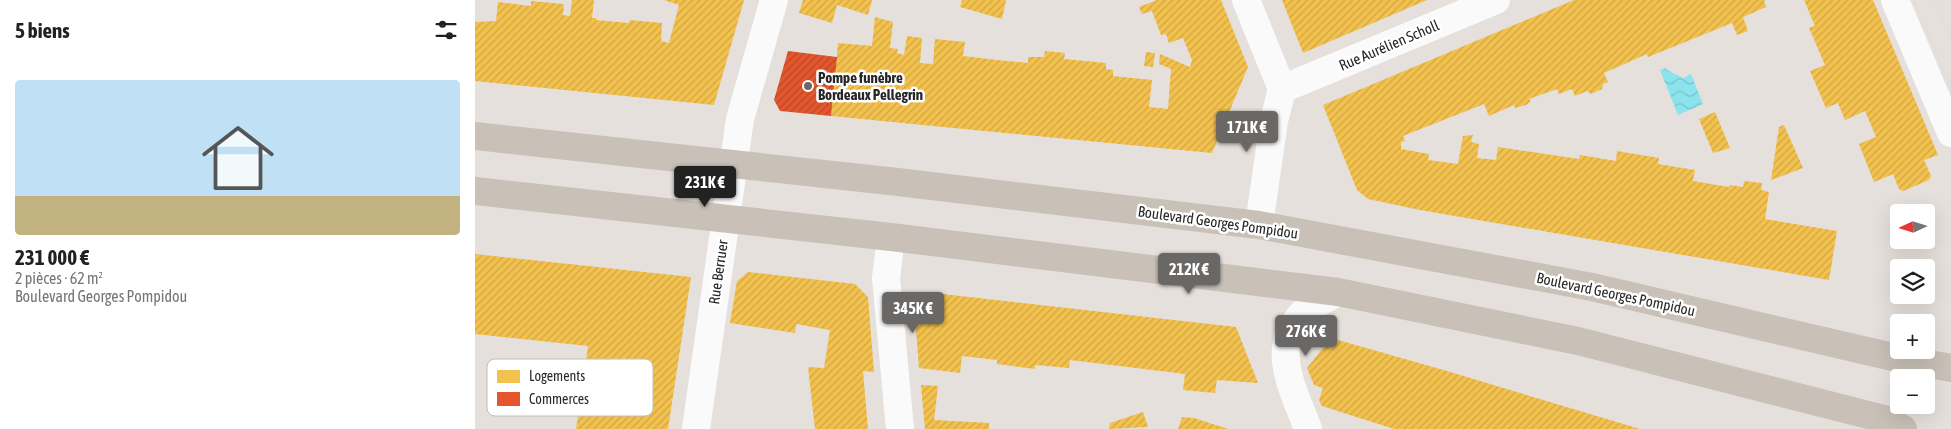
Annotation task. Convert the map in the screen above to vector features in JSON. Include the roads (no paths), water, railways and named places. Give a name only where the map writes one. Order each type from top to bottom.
[{"type":"main road","name":"Boulevard Georges Pompidou","points":[[475,136],[908,183],[1259,226],[1592,287],[1889,356],[1951,368]]},
{"type":"main road","points":[[475,191],[891,237],[1338,292],[1578,341],[1888,420],[1903,429]]},
{"type":"street","name":"Rue Berruer","points":[[695,429],[740,119],[774,0]]},
{"type":"street","points":[[1246,0],[1282,89],[1274,121],[1259,226]]},
{"type":"street","name":"Rue Aurélien Scholl","points":[[1282,89],[1496,0]]},
{"type":"street","points":[[1895,0],[1951,133]]},
{"type":"street","points":[[891,237],[886,278],[900,429]]},
{"type":"street","points":[[1305,428],[1286,366],[1285,350],[1293,327],[1304,313],[1338,292]]},
{"type":"water","points":[[1666,68],[1683,78],[1691,74],[1703,104],[1678,115],[1660,70]]},
{"type":"tram line","points":[[1914,0],[1951,88]]},
{"type":"tram line","points":[[1934,0],[1951,40]]},
{"type":"place","name":"Pompe funèbre Bordeaux Pellegrin","points":[[808,86]]}]
